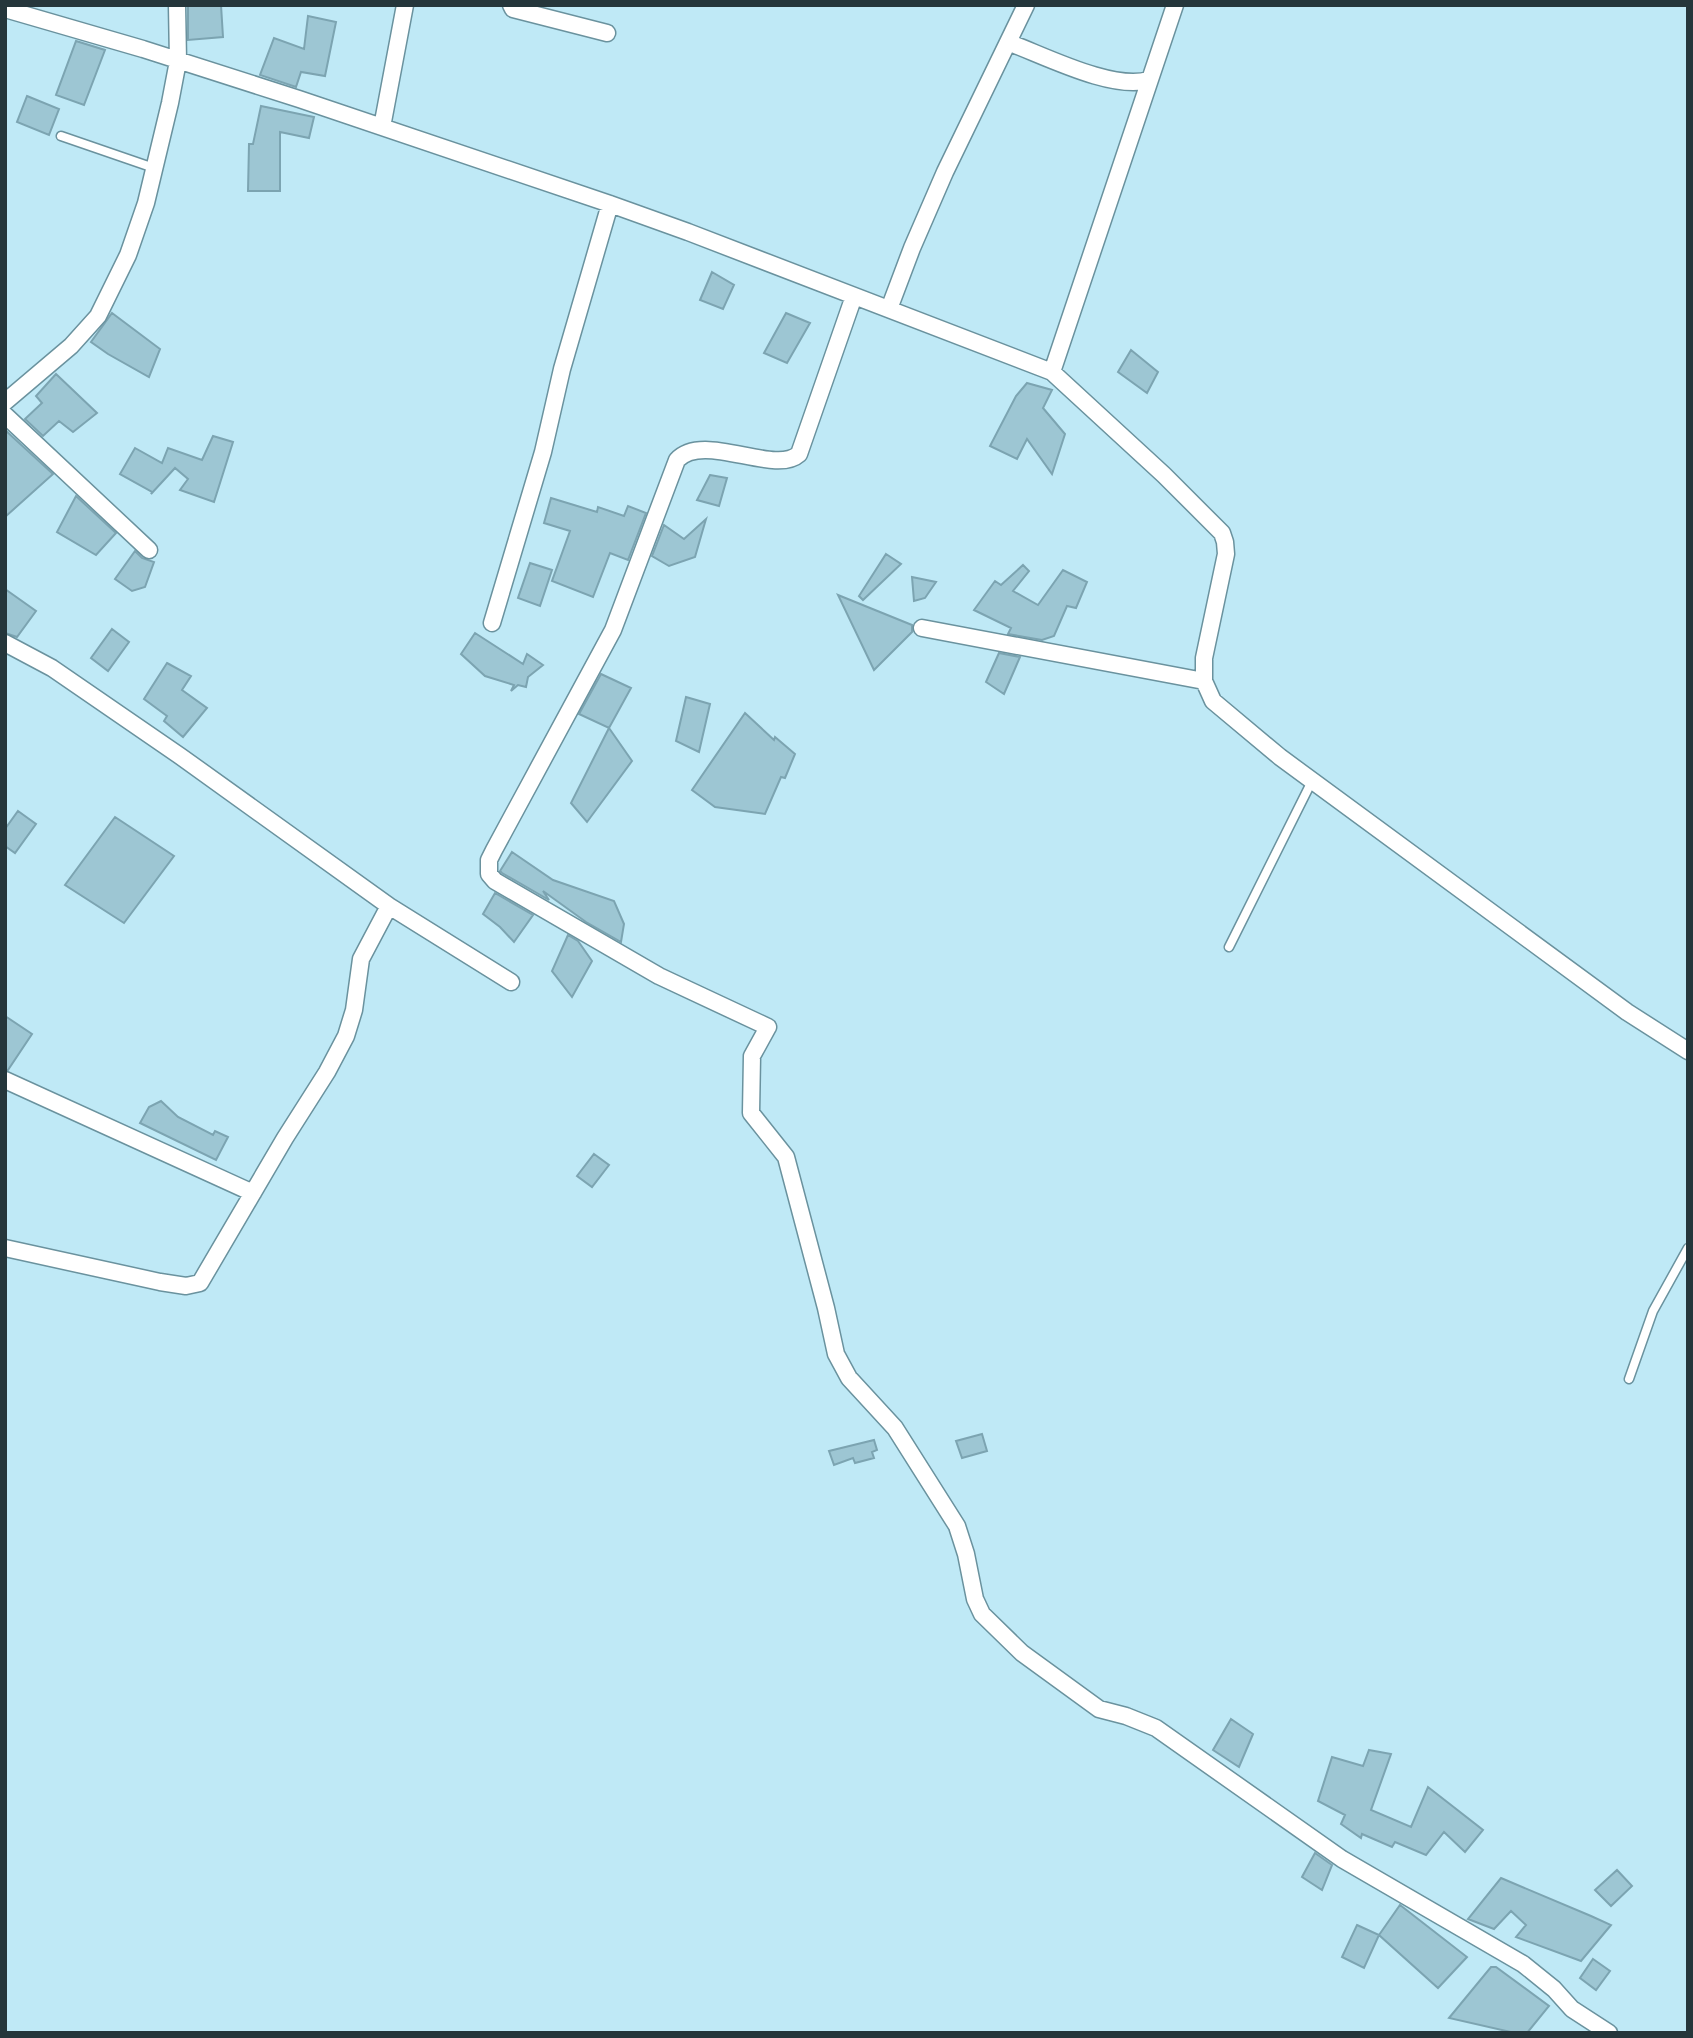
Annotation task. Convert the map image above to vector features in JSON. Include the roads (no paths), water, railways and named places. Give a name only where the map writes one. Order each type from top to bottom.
[{"type":"street","points":[[5,402],[71,346],[100,312],[128,255],[155,168],[178,61],[177,5]]},
{"type":"street","points":[[382,127],[405,5]]},
{"type":"street","points":[[512,5],[512,9],[607,33]]},
{"type":"street","points":[[890,309],[912,248],[945,172],[1010,43],[1026,5]]},
{"type":"street","points":[[1052,372],[1175,5]]},
{"type":"street","points":[[5,9],[178,61],[610,204],[1052,372],[1164,475],[1222,533],[1226,554],[1204,658],[1204,681],[1213,701],[1312,781],[1627,1012],[1688,1051]]},
{"type":"street","points":[[1010,43],[1116,82],[1141,83],[1149,80]]},
{"type":"street","points":[[492,623],[610,204]]},
{"type":"street","points":[[854,296],[799,454],[785,460],[701,450],[687,452],[677,460],[613,630],[489,860],[489,874],[495,881],[659,975],[768,1027],[752,1056],[751,1113],[786,1157],[827,1308],[836,1354],[849,1378],[895,1428],[957,1526],[975,1599],[982,1614],[992,1625],[1022,1653],[1099,1709],[1156,1728],[1342,1859],[1523,1964],[1554,1989],[1572,2009],[1608,2033]]},
{"type":"street","points":[[5,415],[149,550]]},
{"type":"street","points":[[922,628],[1204,681]]},
{"type":"street","points":[[5,643],[52,668],[389,906],[511,982]]},
{"type":"street","points":[[5,1248],[160,1282],[191,1286],[203,1279],[346,1036],[354,1010],[361,959],[389,906]]},
{"type":"street","points":[[5,1080],[253,1193]]},
{"type":"lane","points":[[61,136],[155,168]]},
{"type":"lane","points":[[1229,947],[1312,781]]},
{"type":"lane","points":[[1629,1379],[1653,1311],[1688,1248]]}]
